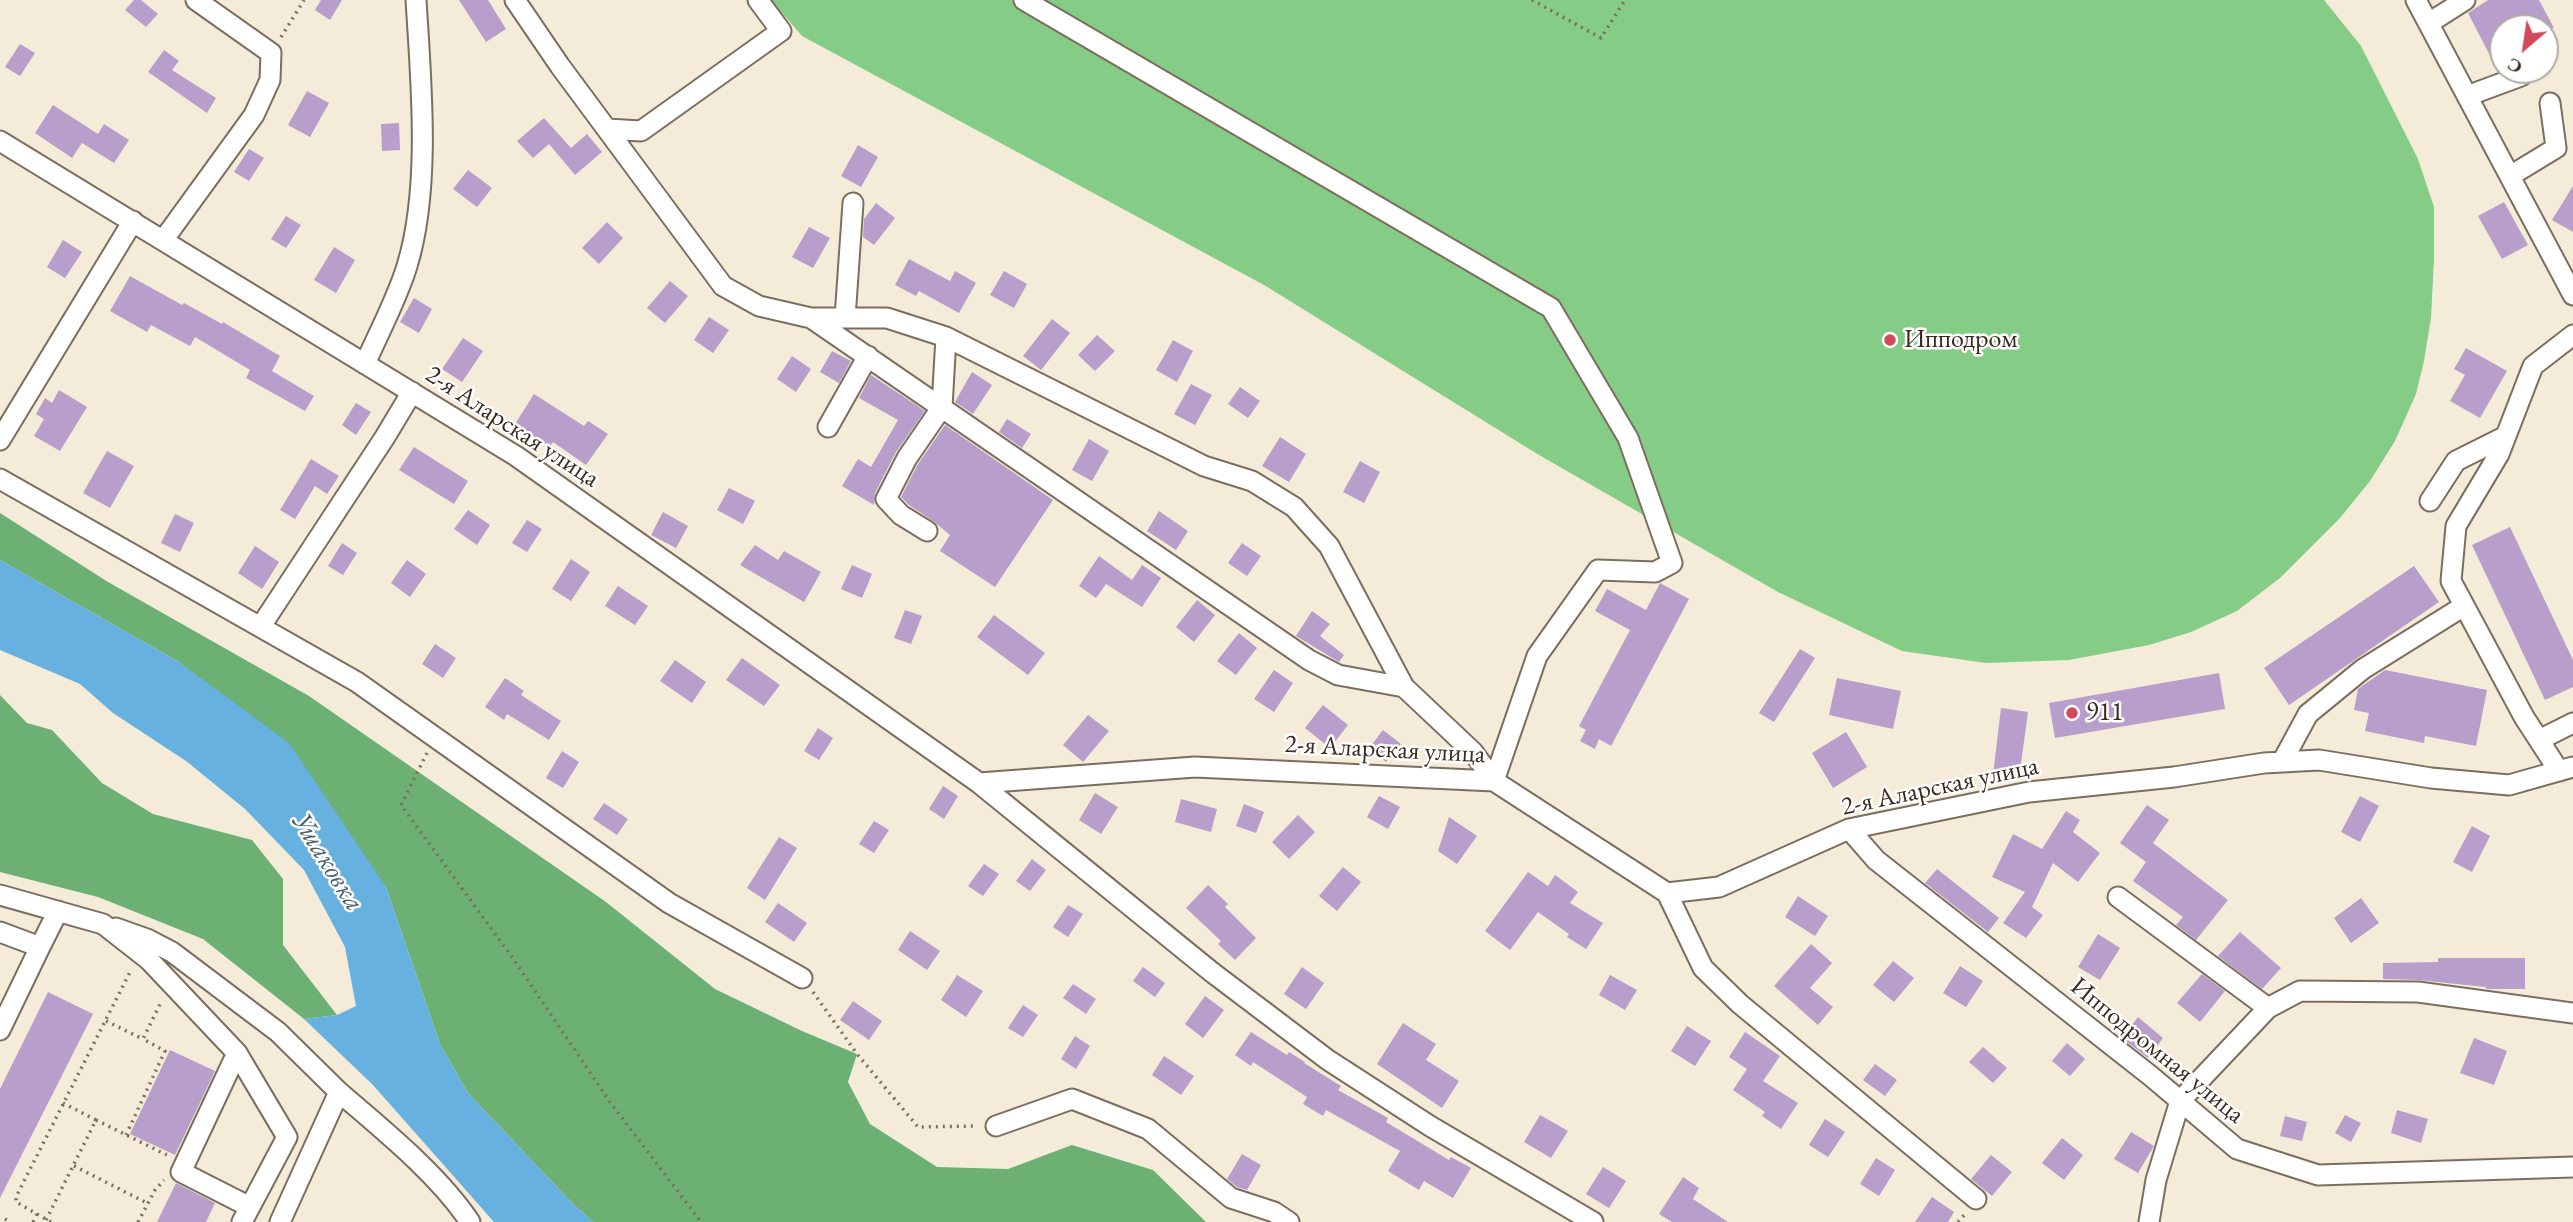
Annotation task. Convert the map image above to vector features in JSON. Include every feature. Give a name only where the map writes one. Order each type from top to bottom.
[{"type":"street","points":[[164,239],[254,115],[270,80],[271,53],[196,0]]},
{"type":"street","points":[[365,364],[407,265],[421,192],[421,77],[416,0]]},
{"type":"street","points":[[515,0],[723,286],[759,306],[811,318],[887,318],[946,337],[1203,467],[1252,481],[1294,507],[1329,546],[1404,687],[1473,752],[1494,781]]},
{"type":"street","points":[[607,129],[640,131],[781,31],[758,0]]},
{"type":"street","points":[[1024,0],[1551,308],[1628,438],[1672,563],[1655,572],[1598,570],[1537,656],[1494,781]]},
{"type":"street","points":[[2416,0],[2573,295]]},
{"type":"street","points":[[2429,23],[2465,0]]},
{"type":"street","points":[[2467,96],[2499,84]]},
{"type":"street","points":[[2510,176],[2556,148],[2550,103]]},
{"type":"street","name":"2-я Аларская улица","points":[[0,141],[516,457],[979,783],[1213,973],[1328,1060],[1430,1126],[1593,1222]]},
{"type":"street","points":[[845,318],[853,203]]},
{"type":"street","points":[[0,440],[133,221]]},
{"type":"street","points":[[811,318],[1308,660],[1338,675],[1404,687]]},
{"type":"street","points":[[2566,769],[2539,740],[2451,581],[2456,526],[2499,454],[2533,366],[2573,335]]},
{"type":"street","points":[[927,531],[901,515],[886,499],[907,458],[942,407],[946,337]]},
{"type":"street","points":[[828,427],[868,356]]},
{"type":"street","points":[[261,626],[412,392]]},
{"type":"street","points":[[2430,500],[2456,461],[2506,436]]},
{"type":"street","points":[[0,479],[357,682],[668,904],[802,978]]},
{"type":"street","points":[[2282,762],[2308,714],[2363,668],[2464,606]]},
{"type":"street","points":[[2539,740],[2573,723]]},
{"type":"street","name":"2-я Аларская улица","points":[[979,783],[1195,767],[1494,781],[1667,893],[1719,887],[1849,829],[2029,792],[2174,777],[2264,763],[2319,760],[2431,778],[2509,785],[2566,769]]},
{"type":"street","name":"Ипподромная улица","points":[[1849,829],[1876,860],[2237,1149],[2318,1175],[2573,1167]]},
{"type":"street","points":[[1667,893],[1703,968],[1740,1004],[1976,1199]]},
{"type":"street","points":[[0,895],[103,924],[147,939],[172,952],[278,1032],[339,1092],[389,1135],[458,1205],[470,1222]]},
{"type":"street","points":[[2118,897],[2268,1008]]},
{"type":"street","points":[[0,1030],[58,911]]},
{"type":"street","points":[[103,924],[139,953],[237,1053],[287,1137],[246,1214],[181,1172],[180,1166],[237,1053]]},
{"type":"street","points":[[0,932],[40,947]]},
{"type":"street","points":[[2149,1222],[2157,1180],[2180,1101],[2268,1008],[2300,991],[2418,992],[2573,1013]]},
{"type":"street","points":[[279,1222],[339,1092]]},
{"type":"street","points":[[996,1126],[1072,1099],[1148,1129],[1231,1198],[1274,1212],[1289,1222]]},
{"type":"street","points":[[2573,1147],[2573,1167]]},
{"type":"path","points":[[271,53],[304,0]]},
{"type":"path","points":[[1532,0],[1601,38],[1625,0]]},
{"type":"path","points":[[435,737],[401,805],[512,957],[610,1102],[701,1222]]},
{"type":"path","points":[[96,1120],[49,1221],[20,1206],[16,1197],[139,953]]},
{"type":"path","points":[[802,978],[857,1055],[918,1127],[996,1126]]},
{"type":"path","points":[[143,1039],[170,983]]},
{"type":"path","points":[[106,1021],[165,1051],[126,1135]]},
{"type":"path","points":[[62,1103],[173,1158],[180,1166],[147,1203],[138,1222]]},
{"type":"path","points":[[73,1166],[147,1203]]},
{"type":"path","points":[[33,1222],[37,1214]]},
{"type":"path","points":[[5,1219],[11,1222]]},
{"type":"green space","name":"Ипподром","points":[[771,0],[2324,0],[2361,46],[2418,159],[2434,207],[2431,318],[2424,361],[2416,394],[2395,441],[2370,481],[2340,518],[2280,578],[2237,611],[2191,632],[2149,645],[2069,660],[1986,663],[1902,651],[1778,592],[1539,455],[1264,285],[802,36]]},
{"type":"green space","points":[[0,513],[108,582],[309,696],[606,902],[715,989],[857,1054],[848,1082],[870,1124],[937,1167],[1008,1169],[1072,1145],[1153,1170],[1206,1222],[593,1222],[468,1093],[440,1044],[386,887],[179,662],[0,560]]},
{"type":"green space","points":[[0,695],[27,723],[52,730],[102,783],[153,814],[252,840],[283,879],[283,945],[337,1015],[304,1019],[203,939],[98,897],[0,872]]},
{"type":"water","name":"Ушаковка","points":[[0,560],[179,662],[289,743],[386,887],[440,1044],[468,1093],[593,1222],[494,1222],[373,1085],[304,1019],[337,1015],[356,1006],[345,947],[304,870],[245,809],[186,761],[113,713],[80,684],[0,650]]},
{"type":"building","points":[[134,0],[141,0],[158,14],[146,27],[125,10]]},
{"type":"building","points":[[321,0],[342,0],[330,20],[315,10]]},
{"type":"building","points":[[459,0],[488,0],[506,29],[486,42]]},
{"type":"building","points":[[2488,0],[2539,0],[2546,14],[2489,14],[2489,54],[2468,13]]},
{"type":"building","points":[[20,44],[35,53],[20,76],[5,67]]},
{"type":"building","points":[[164,50],[179,61],[172,70],[216,98],[207,113],[148,72]]},
{"type":"building","points":[[307,91],[329,103],[310,137],[288,125]]},
{"type":"building","points":[[53,105],[98,134],[104,124],[129,140],[114,163],[82,143],[72,158],[35,133]]},
{"type":"building","points":[[544,118],[571,148],[587,134],[602,152],[575,175],[549,144],[533,158],[517,141]]},
{"type":"building","points":[[399,123],[400,150],[382,151],[381,124]]},
{"type":"building","points":[[858,145],[878,157],[861,187],[841,176]]},
{"type":"building","points":[[249,149],[264,158],[249,181],[234,172]]},
{"type":"building","points":[[468,170],[492,188],[477,207],[453,189]]},
{"type":"building","points":[[2573,186],[2573,232],[2552,220]]},
{"type":"building","points":[[2504,202],[2528,245],[2502,259],[2478,216]]},
{"type":"building","points":[[876,203],[895,218],[874,245],[863,237],[864,219]]},
{"type":"building","points":[[286,216],[301,225],[286,248],[271,239]]},
{"type":"building","points":[[607,222],[623,238],[599,264],[582,248]]},
{"type":"building","points":[[809,227],[830,238],[813,268],[792,257]]},
{"type":"building","points":[[63,240],[82,252],[65,278],[47,267]]},
{"type":"building","points":[[334,247],[355,260],[336,293],[314,280]]},
{"type":"building","points":[[909,259],[950,281],[955,271],[976,283],[959,313],[919,291],[916,296],[895,285]]},
{"type":"building","points":[[1004,271],[1027,284],[1014,308],[990,295]]},
{"type":"building","points":[[130,276],[182,305],[184,303],[222,324],[223,322],[280,356],[272,371],[314,396],[305,411],[246,378],[250,370],[195,337],[190,346],[151,325],[147,332],[110,311]]},
{"type":"building","points":[[670,281],[688,296],[665,323],[647,308]]},
{"type":"building","points":[[414,298],[432,309],[419,333],[400,322]]},
{"type":"building","points":[[709,317],[729,330],[713,353],[694,340]]},
{"type":"building","points":[[1052,319],[1070,333],[1041,370],[1023,356]]},
{"type":"building","points":[[1097,335],[1115,351],[1095,371],[1078,355]]},
{"type":"building","points":[[463,338],[483,351],[462,382],[442,369]]},
{"type":"building","points":[[1173,340],[1193,351],[1177,382],[1156,370]]},
{"type":"building","points":[[2466,348],[2507,371],[2480,418],[2450,401],[2465,375],[2454,369]]},
{"type":"building","points":[[832,351],[851,361],[839,383],[820,372]]},
{"type":"building","points":[[792,356],[811,369],[796,392],[777,379]]},
{"type":"building","points":[[972,372],[992,385],[973,414],[955,402]]},
{"type":"building","points":[[871,375],[925,411],[896,452],[875,493],[874,505],[842,486],[858,459],[871,467],[898,420],[859,398]]},
{"type":"building","points":[[1191,384],[1212,395],[1195,425],[1174,414]]},
{"type":"building","points":[[1240,387],[1260,401],[1248,418],[1228,404]]},
{"type":"building","points":[[59,390],[87,407],[60,451],[34,436],[44,419],[36,414],[45,398],[52,403]]},
{"type":"building","points":[[534,394],[584,426],[588,421],[608,434],[586,465],[553,442],[550,447],[515,424]]},
{"type":"building","points":[[356,403],[371,412],[356,435],[342,425]]},
{"type":"building","points":[[1007,419],[1031,434],[1022,448],[999,432]]},
{"type":"building","points":[[945,425],[1053,500],[995,587],[940,551],[950,535],[901,497],[918,464]]},
{"type":"building","points":[[1280,437],[1306,454],[1289,482],[1262,466]]},
{"type":"building","points":[[1089,439],[1109,451],[1092,481],[1072,470]]},
{"type":"building","points":[[414,447],[468,481],[454,504],[399,470]]},
{"type":"building","points":[[107,451],[134,466],[110,508],[83,493]]},
{"type":"building","points":[[311,459],[339,476],[327,494],[315,486],[295,519],[280,510]]},
{"type":"building","points":[[1360,461],[1380,472],[1364,503],[1343,492]]},
{"type":"building","points":[[729,488],[755,501],[743,524],[717,510]]},
{"type":"building","points":[[468,510],[490,525],[477,545],[454,529]]},
{"type":"building","points":[[1159,511],[1188,531],[1176,550],[1147,531]]},
{"type":"building","points":[[663,512],[688,526],[676,548],[651,535]]},
{"type":"building","points":[[175,514],[194,523],[180,552],[161,543]]},
{"type":"building","points":[[527,520],[542,529],[527,552],[512,543]]},
{"type":"building","points":[[2510,527],[2573,660],[2573,687],[2545,700],[2472,545]]},
{"type":"building","points":[[342,543],[357,553],[343,575],[328,566]]},
{"type":"building","points":[[1242,543],[1261,556],[1247,576],[1228,563]]},
{"type":"building","points":[[755,545],[778,560],[784,551],[821,572],[804,602],[740,565]]},
{"type":"building","points":[[255,546],[279,562],[262,589],[238,573]]},
{"type":"building","points":[[1099,556],[1132,580],[1142,565],[1161,578],[1142,607],[1106,584],[1096,598],[1079,586]]},
{"type":"building","points":[[571,559],[590,572],[571,601],[552,589]]},
{"type":"building","points":[[407,560],[426,574],[410,597],[391,583]]},
{"type":"building","points":[[852,565],[872,574],[862,598],[841,589]]},
{"type":"building","points":[[2414,566],[2439,602],[2289,705],[2264,668]]},
{"type":"building","points":[[1660,583],[1689,599],[1611,746],[1599,739],[1595,749],[1580,741],[1586,730],[1579,726],[1630,630],[1595,611],[1607,589],[1646,610]]},
{"type":"building","points":[[618,586],[648,606],[635,625],[605,606]]},
{"type":"building","points":[[1197,600],[1215,615],[1194,642],[1176,627]]},
{"type":"building","points":[[905,610],[922,616],[911,644],[894,638]]},
{"type":"building","points":[[1312,611],[1330,624],[1320,636],[1344,655],[1339,662],[1296,636]]},
{"type":"building","points":[[994,615],[1045,653],[1028,675],[977,637]]},
{"type":"building","points":[[1239,633],[1257,648],[1236,675],[1217,661]]},
{"type":"building","points":[[435,644],[456,658],[443,678],[422,664]]},
{"type":"building","points":[[1800,649],[1815,658],[1774,722],[1759,713]]},
{"type":"building","points":[[742,658],[780,685],[764,706],[726,680]]},
{"type":"building","points":[[675,660],[706,682],[692,703],[660,681]]},
{"type":"building","points":[[1274,670],[1293,683],[1274,712],[1254,699]]},
{"type":"building","points":[[2385,670],[2487,690],[2476,746],[2425,736],[2424,743],[2365,731],[2369,713],[2354,710],[2358,689]]},
{"type":"building","points":[[2219,673],[2225,709],[2055,738],[2049,703]]},
{"type":"building","points":[[505,678],[524,691],[521,695],[561,721],[549,740],[507,714],[504,720],[485,707]]},
{"type":"building","points":[[1837,678],[1901,691],[1893,729],[1829,715]]},
{"type":"building","points":[[1323,705],[1348,725],[1330,748],[1305,728]]},
{"type":"building","points":[[2001,708],[2028,712],[2019,778],[1993,775]]},
{"type":"building","points":[[1088,715],[1109,731],[1083,762],[1063,745]]},
{"type":"building","points":[[818,728],[833,738],[819,760],[804,751]]},
{"type":"building","points":[[1383,730],[1401,744],[1386,762],[1369,748]]},
{"type":"building","points":[[1846,732],[1867,767],[1833,788],[1812,753]]},
{"type":"building","points":[[562,751],[579,762],[563,788],[546,778]]},
{"type":"building","points":[[943,786],[958,796],[944,819],[929,809]]},
{"type":"building","points":[[1095,793],[1118,807],[1101,834],[1079,820]]},
{"type":"building","points":[[1379,796],[1400,807],[1388,829],[1367,817]]},
{"type":"building","points":[[2360,796],[2379,806],[2360,842],[2341,832]]},
{"type":"building","points":[[1181,799],[1217,809],[1211,832],[1175,822]]},
{"type":"building","points":[[604,803],[628,819],[617,835],[593,819]]},
{"type":"building","points":[[1244,804],[1264,812],[1256,833],[1236,826]]},
{"type":"building","points":[[2147,805],[2169,820],[2153,843],[2228,900],[2196,940],[2176,925],[2183,917],[2133,881],[2146,862],[2120,843]]},
{"type":"building","points":[[2066,811],[2080,820],[2073,832],[2100,853],[2078,882],[2053,863],[2032,907],[2043,915],[2026,938],[2003,923],[2025,892],[1992,877],[2013,834],[2042,849]]},
{"type":"building","points":[[1298,815],[1315,832],[1289,859],[1272,842]]},
{"type":"building","points":[[1449,817],[1477,836],[1457,864],[1438,851]]},
{"type":"building","points":[[874,821],[889,830],[874,853],[859,844]]},
{"type":"building","points":[[2472,826],[2490,836],[2472,872],[2453,862]]},
{"type":"building","points":[[779,837],[797,848],[765,900],[747,888]]},
{"type":"building","points":[[1032,859],[1046,870],[1030,891],[1016,881]]},
{"type":"building","points":[[984,864],[999,874],[983,896],[968,886]]},
{"type":"building","points":[[1343,867],[1361,882],[1337,911],[1319,896]]},
{"type":"building","points":[[1937,869],[1999,918],[1988,932],[1925,883]]},
{"type":"building","points":[[1528,872],[1548,886],[1555,875],[1578,892],[1570,903],[1603,923],[1586,949],[1538,912],[1510,950],[1485,931]]},
{"type":"building","points":[[1208,885],[1228,904],[1225,907],[1256,938],[1235,960],[1218,944],[1221,941],[1186,908]]},
{"type":"building","points":[[1798,896],[1828,916],[1815,936],[1785,917]]},
{"type":"building","points":[[2361,898],[2379,923],[2351,943],[2334,918]]},
{"type":"building","points":[[778,903],[807,923],[794,942],[765,922]]},
{"type":"building","points":[[1068,905],[1083,914],[1068,937],[1053,927]]},
{"type":"building","points":[[910,931],[940,951],[927,970],[898,950]]},
{"type":"building","points":[[2240,932],[2281,968],[2262,989],[2218,956]]},
{"type":"building","points":[[2098,934],[2120,948],[2100,980],[2078,967]]},
{"type":"building","points":[[1811,944],[1832,963],[1810,988],[1833,1007],[1818,1025],[1774,986]]},
{"type":"building","points":[[2438,958],[2525,958],[2525,989],[2487,989],[2419,980],[2383,979],[2383,963],[2438,962]]},
{"type":"building","points":[[1893,961],[1914,978],[1894,1002],[1873,985]]},
{"type":"building","points":[[1960,966],[1983,981],[1966,1007],[1943,993]]},
{"type":"building","points":[[1143,967],[1165,983],[1155,997],[1133,981]]},
{"type":"building","points":[[1302,967],[1324,983],[1306,1009],[1284,994]]},
{"type":"building","points":[[2202,974],[2225,991],[2200,1022],[2177,1003]]},
{"type":"building","points":[[957,975],[983,991],[966,1017],[941,1000]]},
{"type":"building","points":[[1610,975],[1637,990],[1625,1010],[1599,995]]},
{"type":"building","points":[[1073,984],[1096,999],[1086,1014],[1063,998]]},
{"type":"building","points":[[48,992],[93,1014],[0,1198],[0,1089]]},
{"type":"building","points":[[1205,996],[1224,1010],[1203,1038],[1185,1024]]},
{"type":"building","points":[[853,1001],[882,1021],[869,1040],[840,1020]]},
{"type":"building","points":[[1023,1005],[1038,1015],[1023,1037],[1008,1028]]},
{"type":"building","points":[[2138,1017],[2163,1038],[2148,1058],[2122,1038]]},
{"type":"building","points":[[1403,1023],[1436,1044],[1426,1060],[1459,1081],[1442,1108],[1377,1064]]},
{"type":"building","points":[[1687,1026],[1711,1041],[1695,1066],[1671,1051]]},
{"type":"building","points":[[1251,1032],[1287,1055],[1289,1052],[1341,1086],[1338,1090],[1388,1118],[1386,1122],[1449,1160],[1451,1157],[1471,1168],[1453,1198],[1424,1181],[1419,1190],[1388,1171],[1400,1151],[1326,1110],[1323,1116],[1303,1104],[1307,1097],[1253,1062],[1251,1066],[1235,1055]]},
{"type":"building","points":[[1745,1032],[1780,1056],[1763,1081],[1798,1103],[1781,1129],[1762,1116],[1765,1112],[1733,1090],[1747,1069],[1729,1057]]},
{"type":"building","points":[[1075,1036],[1090,1046],[1076,1069],[1061,1059]]},
{"type":"building","points":[[2474,1038],[2507,1051],[2494,1085],[2460,1073]]},
{"type":"building","points":[[2067,1043],[2085,1059],[2070,1076],[2052,1061]]},
{"type":"building","points":[[1983,1047],[2007,1068],[1993,1083],[1969,1062]]},
{"type":"building","points":[[170,1050],[215,1071],[175,1155],[130,1134]]},
{"type":"building","points":[[1164,1056],[1194,1076],[1181,1095],[1152,1075]]},
{"type":"building","points":[[1875,1064],[1897,1080],[1885,1096],[1863,1080]]},
{"type":"building","points":[[2397,1110],[2428,1119],[2421,1143],[2391,1133]]},
{"type":"building","points":[[1540,1115],[1568,1131],[1551,1158],[1524,1142]]},
{"type":"building","points":[[2345,1115],[2361,1123],[2351,1142],[2335,1133]]},
{"type":"building","points":[[2285,1116],[2307,1122],[2302,1141],[2280,1136]]},
{"type":"building","points":[[1825,1119],[1845,1132],[1828,1157],[1809,1145]]},
{"type":"building","points":[[2131,1132],[2154,1146],[2138,1173],[2114,1159]]},
{"type":"building","points":[[2062,1138],[2083,1155],[2064,1180],[2042,1163]]},
{"type":"building","points":[[1242,1154],[1261,1165],[1247,1190],[1237,1187],[1227,1179]]},
{"type":"building","points":[[1991,1155],[2012,1172],[1992,1196],[1971,1179]]},
{"type":"building","points":[[1876,1158],[1895,1170],[1879,1196],[1860,1184]]},
{"type":"building","points":[[1603,1167],[1626,1181],[1609,1208],[1586,1194]]},
{"type":"building","points":[[1683,1177],[1699,1188],[1693,1199],[1728,1222],[1672,1222],[1659,1214]]},
{"type":"building","points":[[176,1183],[215,1203],[206,1222],[157,1222]]},
{"type":"building","points":[[1932,1197],[1954,1212],[1948,1222],[1915,1222]]},
{"type":"place","name":"Ипподром","points":[[1890,340]]},
{"type":"place","name":"911","points":[[2072,713]]}]
